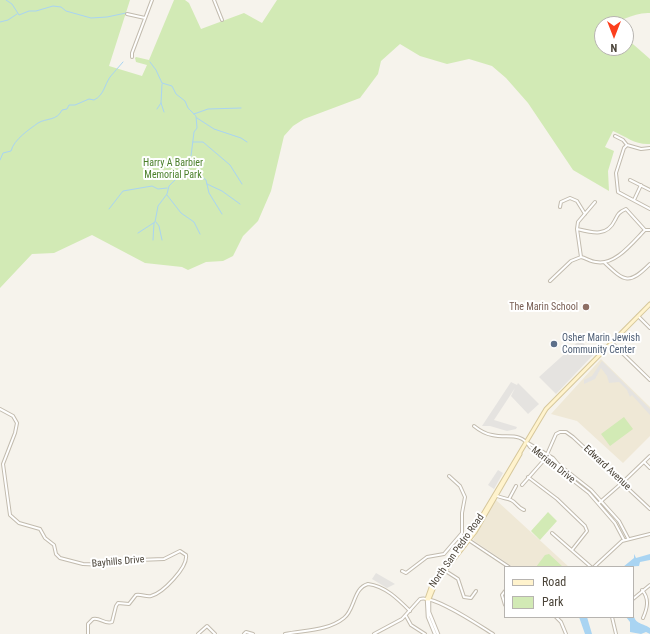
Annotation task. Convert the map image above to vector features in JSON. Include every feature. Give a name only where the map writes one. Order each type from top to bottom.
[{"type":"main road","name":"North San Pedro Road","points":[[428,599],[433,582],[468,540],[546,409],[650,304]]},
{"type":"street","points":[[132,57],[132,53],[152,0]]},
{"type":"street","points":[[214,0],[222,20]]},
{"type":"street","points":[[127,14],[145,18]]},
{"type":"street","points":[[615,136],[623,140],[627,145],[641,149],[650,148]]},
{"type":"street","points":[[627,145],[624,148],[616,173],[616,189],[621,194],[650,209]]},
{"type":"street","points":[[630,180],[650,190]]},
{"type":"street","points":[[634,200],[641,185]]},
{"type":"street","points":[[560,207],[561,202],[570,198],[577,201],[585,214]]},
{"type":"street","points":[[581,257],[577,229],[578,222],[594,202]]},
{"type":"street","points":[[577,229],[597,234],[607,231],[613,225],[620,212],[626,209],[645,230]]},
{"type":"street","points":[[550,281],[571,261],[581,257],[595,262],[605,262],[619,255],[645,230],[650,230]]},
{"type":"street","points":[[605,262],[620,276],[631,279],[638,276],[650,264]]},
{"type":"street","points":[[638,316],[650,328]]},
{"type":"street","points":[[612,342],[650,380]]},
{"type":"street","name":"Bayhills Drive","points":[[0,409],[13,416],[17,423],[15,433],[3,464],[10,515],[18,523],[40,529],[45,538],[54,545],[56,554],[60,558],[83,564],[100,565],[138,560],[164,559],[180,551],[186,555],[186,561],[180,571],[166,588],[151,596],[136,595],[128,604],[118,604],[116,606],[112,622],[106,623],[98,619],[93,619],[88,624],[88,634]]},
{"type":"street","points":[[474,426],[487,434],[518,437],[527,442]]},
{"type":"street","name":"Edward Avenue","points":[[547,454],[554,437],[560,432],[566,432],[573,436],[650,509]]},
{"type":"street","name":"Meriam Drive","points":[[527,442],[547,454],[586,485],[621,524],[628,538]]},
{"type":"street","name":"Meriam Drive","points":[[527,442],[530,447],[581,486],[598,503],[616,523],[624,540]]},
{"type":"street","points":[[522,485],[547,454]]},
{"type":"street","points":[[598,503],[650,456]]},
{"type":"street","points":[[644,462],[650,468]]},
{"type":"street","points":[[402,571],[406,573],[411,571],[428,556],[444,554],[461,535],[463,528],[462,513],[465,497],[460,486],[449,476]]},
{"type":"street","points":[[528,477],[557,499],[585,526],[587,531],[572,550]]},
{"type":"street","points":[[509,499],[516,486]]},
{"type":"street","points":[[495,495],[502,499],[509,499],[524,510]]},
{"type":"street","points":[[552,533],[590,566]]},
{"type":"street","points":[[595,566],[624,540],[650,534]]},
{"type":"street","points":[[461,535],[507,566]]},
{"type":"street","points":[[444,570],[458,579],[464,597],[471,598],[476,591]]},
{"type":"street","points":[[285,634],[306,632],[344,619],[350,612],[360,590],[368,584],[386,591],[399,600],[410,611]]},
{"type":"street","points":[[634,598],[650,585]]},
{"type":"street","points":[[642,590],[647,599],[646,611],[643,618]]},
{"type":"street","points":[[504,592],[502,595],[504,602]]},
{"type":"street","points":[[374,634],[406,616],[421,598],[439,602],[493,634]]},
{"type":"street","name":"North San Pedro Road","points":[[428,599],[426,612],[437,634]]},
{"type":"street","points":[[406,616],[411,625],[425,634]]},
{"type":"street","points":[[557,618],[561,622],[566,634]]},
{"type":"street","points":[[612,618],[616,634]]},
{"type":"street","points":[[198,634],[207,626],[214,634]]},
{"type":"street","points":[[244,634],[246,632],[253,634]]},
{"type":"shaded area","points":[[580,340],[594,354],[556,394],[539,377]]},
{"type":"shaded area","points":[[601,359],[650,407],[650,436],[623,463],[577,421],[551,414]]},
{"type":"shaded area","points":[[602,361],[650,409],[650,415],[632,395],[630,397],[627,390],[619,382],[609,383],[607,376],[601,368],[595,379],[584,384],[584,380],[592,376]]},
{"type":"shaded area","points":[[511,382],[517,385],[518,383],[539,404],[528,414],[511,396],[515,388],[494,420],[517,427],[516,429],[507,431],[490,426],[482,426]]},
{"type":"shaded area","points":[[498,470],[503,473],[494,489],[488,485]]},
{"type":"shaded area","points":[[496,500],[568,566],[512,566],[473,540]]},
{"type":"shaded area","points":[[376,573],[395,584],[387,588],[372,579]]},
{"type":"green space","name":"Harry A Barbier Memorial Park","points":[[0,0],[130,0],[109,66],[142,76],[147,65],[136,62],[135,58],[149,60],[174,0],[185,0],[189,3],[201,29],[244,13],[262,23],[277,0],[650,0],[650,13],[632,16],[594,16],[594,56],[634,56],[634,45],[650,59],[650,144],[635,142],[613,131],[605,147],[614,151],[608,171],[609,191],[573,170],[528,103],[506,78],[492,66],[469,59],[447,64],[420,56],[400,44],[381,61],[378,74],[360,98],[304,119],[293,126],[284,136],[271,191],[258,221],[243,236],[233,256],[223,261],[206,262],[188,270],[182,267],[145,263],[92,235],[54,253],[32,254],[0,288]]},
{"type":"green space","points":[[624,417],[633,429],[610,446],[601,434]]},
{"type":"green space","points":[[548,512],[557,521],[540,540],[531,531]]},
{"type":"green space","points":[[549,554],[562,566],[537,566],[545,555]]},
{"type":"water","points":[[634,554],[636,558],[650,554],[650,560],[640,562],[639,566],[624,566],[634,558]]},
{"type":"water","points":[[634,616],[636,621],[650,628],[650,634],[646,632],[641,634],[630,632],[630,622],[627,618],[634,618]]},
{"type":"water","points":[[579,618],[587,618],[592,634],[585,634]]},
{"type":"waterway","points":[[6,0],[12,4],[19,15],[29,11],[36,11],[53,6],[61,7],[66,11],[91,18],[107,17],[126,13]]},
{"type":"waterway","points":[[0,22],[8,20],[17,14]]},
{"type":"waterway","points":[[0,160],[3,153],[11,151],[15,142],[41,121],[54,118],[60,114],[62,110],[67,109],[69,105],[75,105],[89,99],[94,100],[100,96],[110,77],[123,62]]},
{"type":"waterway","points":[[138,233],[155,222],[158,206],[167,194],[169,186],[183,172],[184,162],[191,156],[194,132],[197,128],[196,116],[188,108],[185,101],[176,94],[172,86],[162,83],[156,70],[150,62]]},
{"type":"waterway","points":[[162,84],[161,103],[164,112]]},
{"type":"waterway","points":[[157,109],[161,103]]},
{"type":"waterway","points":[[194,114],[208,109],[241,108]]},
{"type":"waterway","points":[[197,118],[214,129],[241,138],[247,142]]},
{"type":"waterway","points":[[193,142],[203,142],[230,165],[242,184]]},
{"type":"waterway","points":[[185,166],[196,176],[201,176],[206,180],[209,193],[222,214]]},
{"type":"waterway","points":[[207,184],[222,191],[240,204]]},
{"type":"waterway","points":[[109,209],[123,191],[152,186],[158,189],[167,188]]},
{"type":"waterway","points":[[167,195],[181,213],[194,222],[200,234]]},
{"type":"waterway","points":[[156,222],[159,226],[162,240]]},
{"type":"waterway","points":[[153,240],[154,223]]},
{"type":"place","name":"The Marin School","points":[[586,307]]},
{"type":"place","name":"Osher Marin Jewish Community Center","points":[[554,344]]}]
